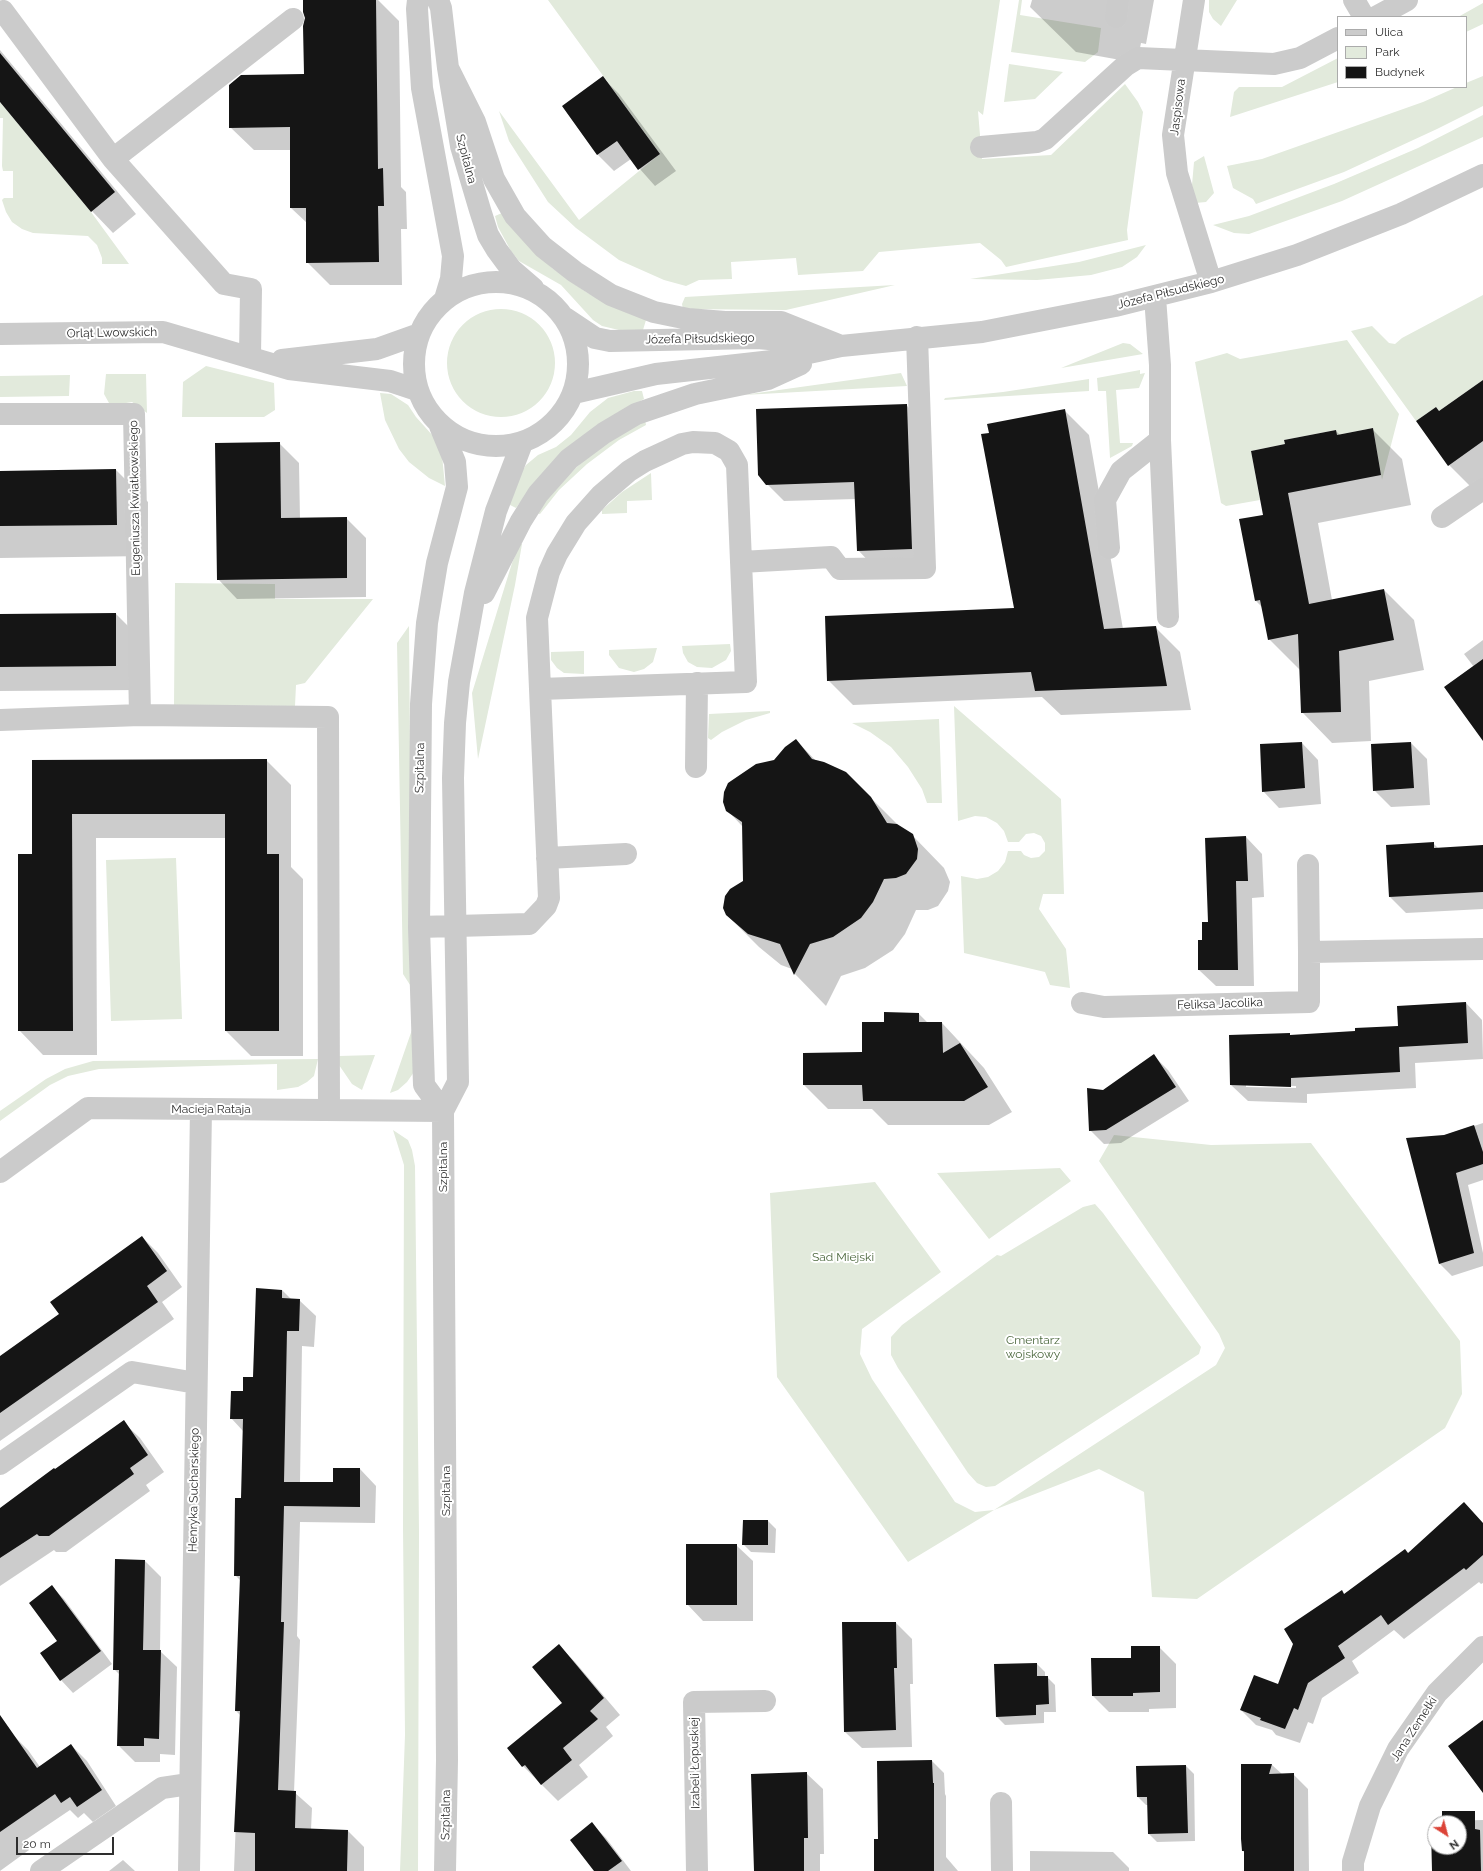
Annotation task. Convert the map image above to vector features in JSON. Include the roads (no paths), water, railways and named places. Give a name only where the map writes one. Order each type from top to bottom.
[{"type":"street","points":[[418,0],[416,9],[422,88],[453,256],[451,279],[445,299]]},
{"type":"street","name":"Szpitalna","points":[[438,0],[441,8],[448,68],[461,146],[488,234],[497,250],[511,269],[543,296]]},
{"type":"street","name":"Jaspisowa","points":[[1194,0],[1173,135],[1177,173],[1211,282]]},
{"type":"street","points":[[1354,0],[1363,16]]},
{"type":"street","points":[[1378,16],[1407,0]]},
{"type":"street","points":[[3,11],[114,159],[224,284],[251,289],[258,359]]},
{"type":"street","points":[[114,159],[293,19]]},
{"type":"street","points":[[981,147],[1037,142],[1045,139],[1125,66],[1138,58],[1274,64],[1300,58],[1337,39]]},
{"type":"street","points":[[448,68],[475,122],[494,179],[515,216],[542,247],[575,272],[612,295],[654,312],[688,319],[725,322],[781,322],[841,346]]},
{"type":"street","name":"Józefa Piłsudskiego","points":[[574,393],[656,374],[772,361],[841,346],[917,337],[982,332],[1155,297],[1211,282],[1297,255],[1343,238],[1400,214],[1483,175]]},
{"type":"street","points":[[494,281],[520,284],[543,296],[564,317],[576,341],[579,367],[574,393],[562,415],[544,432],[522,443],[498,447],[475,444],[453,435],[440,426],[424,406],[417,390],[413,372],[414,353],[419,334],[429,315],[445,299],[468,286],[494,281]]},
{"type":"street","points":[[1155,297],[1160,365],[1160,440],[1168,617]]},
{"type":"street","name":"Józefa Piłsudskiego","points":[[564,317],[595,338],[610,341],[757,338],[841,346]]},
{"type":"street","name":"Orląt Lwowskich","points":[[0,334],[163,332],[289,369],[390,381],[417,390]]},
{"type":"street","name":"Orląt Lwowskich","points":[[258,359],[377,349],[419,334]]},
{"type":"street","points":[[741,562],[831,557],[840,569],[925,568],[917,337]]},
{"type":"street","points":[[468,624],[521,521],[538,494],[569,459],[604,434],[636,414],[695,394],[768,379],[841,346]]},
{"type":"street","name":"Eugeniusza Kwiatkowskiego","points":[[0,414],[134,414],[140,715]]},
{"type":"street","name":"Szpitalna","points":[[440,426],[455,462],[457,487],[437,563],[427,623],[421,704],[419,927],[424,1085],[443,1111]]},
{"type":"street","points":[[1108,548],[1105,500],[1121,471],[1160,440]]},
{"type":"street","points":[[419,927],[529,924],[541,913],[549,898],[547,858],[537,618],[547,579],[556,554],[576,523],[596,500],[615,482],[645,461],[671,448],[693,442],[715,443],[729,451],[737,465],[746,682],[540,689]]},
{"type":"street","name":"Szpitalna","points":[[445,1871],[447,1760],[443,1111],[458,1082],[453,778],[455,723],[459,682],[468,624],[496,511],[522,443]]},
{"type":"street","points":[[1442,517],[1483,489]]},
{"type":"street","points":[[696,767],[697,683]]},
{"type":"street","points":[[0,720],[140,715],[328,717],[329,1109]]},
{"type":"street","points":[[547,858],[626,854]]},
{"type":"street","name":"Feliksa Jacolika","points":[[1082,1003],[1104,1008],[1309,1002],[1308,865]]},
{"type":"street","points":[[1308,952],[1483,948]]},
{"type":"street","name":"Macieja Rataja","points":[[0,1172],[88,1108],[443,1111]]},
{"type":"street","name":"Henryka Sucharskiego","points":[[189,1871],[189,1784],[201,1109]]},
{"type":"street","points":[[0,1464],[132,1372],[196,1383]]},
{"type":"street","name":"Jana Zemełki","points":[[1353,1871],[1353,1862],[1370,1806],[1398,1749],[1437,1693],[1483,1647]]},
{"type":"street","name":"Izabeli Łopuskiej","points":[[697,1871],[694,1702],[765,1701]]},
{"type":"street","points":[[41,1871],[162,1788],[189,1784]]},
{"type":"street","points":[[1001,1803],[1002,1871]]},
{"type":"park label","name":"Sad Miejski","points":[[843,1257]]},
{"type":"park label","name":"Cmentarz wojskowy","points":[[1033,1347]]}]
